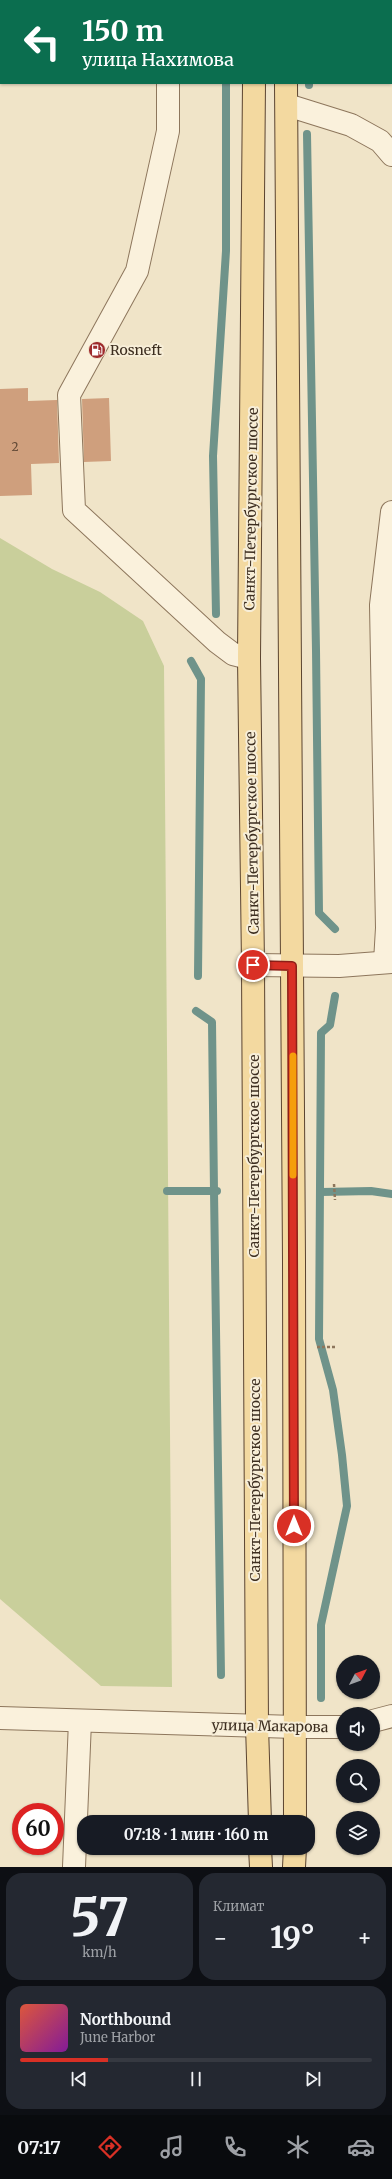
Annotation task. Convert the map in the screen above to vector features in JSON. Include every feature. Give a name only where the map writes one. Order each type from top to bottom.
[{"type":"main road","name":"Санкт-Петербургское шоссе","points":[[254,84],[249,658],[253,965],[257,1726],[260,1815]]},
{"type":"main road","points":[[286,84],[292,966],[295,1815]]},
{"type":"main road","points":[[260,1855],[261,1867]]},
{"type":"main road","points":[[294,1867],[295,1855]]},
{"type":"street","points":[[168,84],[168,131],[137,271],[69,395],[74,510],[217,642],[233,654],[249,658]]},
{"type":"street","points":[[287,105],[351,125],[380,141],[392,155]]},
{"type":"street","points":[[253,965],[339,966],[388,962],[381,606],[392,512]]},
{"type":"street","points":[[380,1719],[392,1716]]},
{"type":"street","name":"улица Макарова","points":[[0,1718],[336,1727]]},
{"type":"street","points":[[74,1867],[80,1721]]},
{"type":"path","points":[[334,1184],[335,1200]]},
{"type":"path","points":[[314,1347],[336,1347]]},
{"type":"green space","points":[[0,538],[52,569],[100,592],[143,621],[164,666],[172,1687],[101,1686],[0,1599]]},
{"type":"building","points":[[28,388],[28,401],[57,400],[59,463],[31,464],[32,495],[0,496],[0,389]]},
{"type":"building","points":[[109,398],[111,461],[84,462],[82,399]]},
{"type":"waterway","points":[[216,614],[213,456],[226,251],[226,84]]},
{"type":"waterway","points":[[307,134],[319,913],[335,929]]},
{"type":"waterway","points":[[191,661],[201,679],[198,976]]},
{"type":"waterway","points":[[321,1698],[321,1625],[347,1506],[333,1390],[319,1339],[321,1033],[330,1025],[335,996]]},
{"type":"waterway","points":[[196,1011],[212,1022],[214,1191],[217,1191]]},
{"type":"waterway","points":[[167,1191],[214,1191],[221,1675]]},
{"type":"waterway","points":[[321,1192],[371,1191],[392,1194]]},
{"type":"slow traffic","points":[[293,1056],[293,1175]]},
{"type":"place","name":"Rosneft","points":[[97,350]]},
{"type":"route","points":[[253,965],[292,966],[294,1526]]}]
